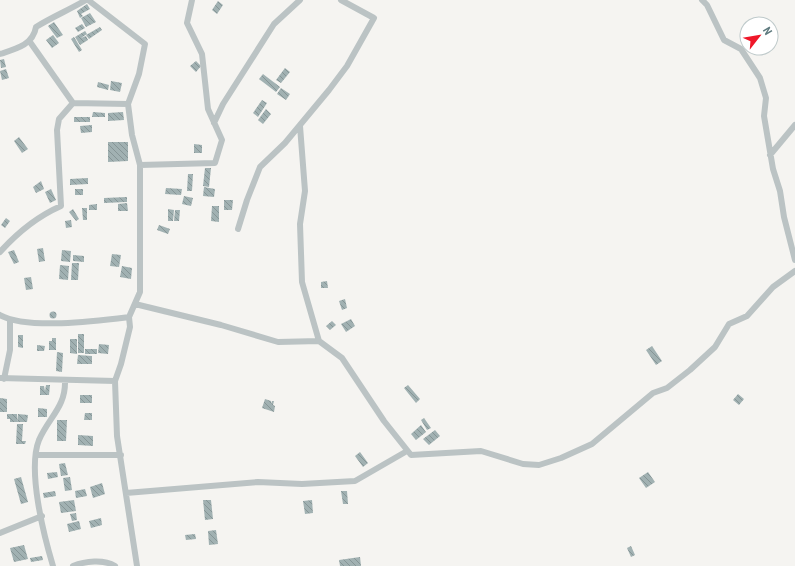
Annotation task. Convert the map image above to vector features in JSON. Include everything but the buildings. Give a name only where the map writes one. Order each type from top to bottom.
[{"type":"street","points":[[0,54],[30,42],[35,35],[36,28],[48,19],[66,12],[87,0],[145,44],[139,74],[128,104],[132,135],[140,165],[140,292],[129,317],[130,327],[121,364],[114,381],[117,436],[137,566]]},
{"type":"street","points":[[140,165],[215,163],[222,140],[208,110],[202,54],[187,23],[192,0]]},
{"type":"street","points":[[214,123],[223,104],[274,24],[300,0]]},
{"type":"street","points":[[238,229],[247,200],[260,167],[300,126],[347,66],[374,18],[341,0]]},
{"type":"street","points":[[702,0],[707,5],[724,40],[741,49],[760,78],[766,98],[764,116],[770,155],[780,191],[784,217],[795,260]]},
{"type":"street","points":[[30,42],[73,103]]},
{"type":"street","points":[[0,252],[16,234],[44,213],[61,206],[57,130],[59,119],[73,103],[128,104]]},
{"type":"street","points":[[770,155],[795,124]]},
{"type":"street","points":[[300,126],[305,191],[300,224],[302,282],[319,341],[342,358],[384,421],[411,454],[419,455],[481,451],[523,464],[539,465],[561,458],[592,444],[653,393],[667,388],[690,370],[715,347],[729,324],[748,316],[772,287],[795,271]]},
{"type":"street","points":[[135,304],[221,325],[278,342],[319,341]]},
{"type":"street","points":[[0,315],[10,320],[74,324],[129,317]]},
{"type":"street","points":[[10,320],[10,350],[2,378],[114,381]]},
{"type":"street","points":[[54,566],[34,477],[39,442],[45,428],[60,409],[66,394],[66,380]]},
{"type":"street","points":[[126,493],[258,482],[302,484],[355,481],[407,451]]},
{"type":"street","points":[[36,455],[121,455]]},
{"type":"street","points":[[0,533],[42,516]]},
{"type":"street","points":[[73,566],[80,563],[107,561],[115,566]]}]
